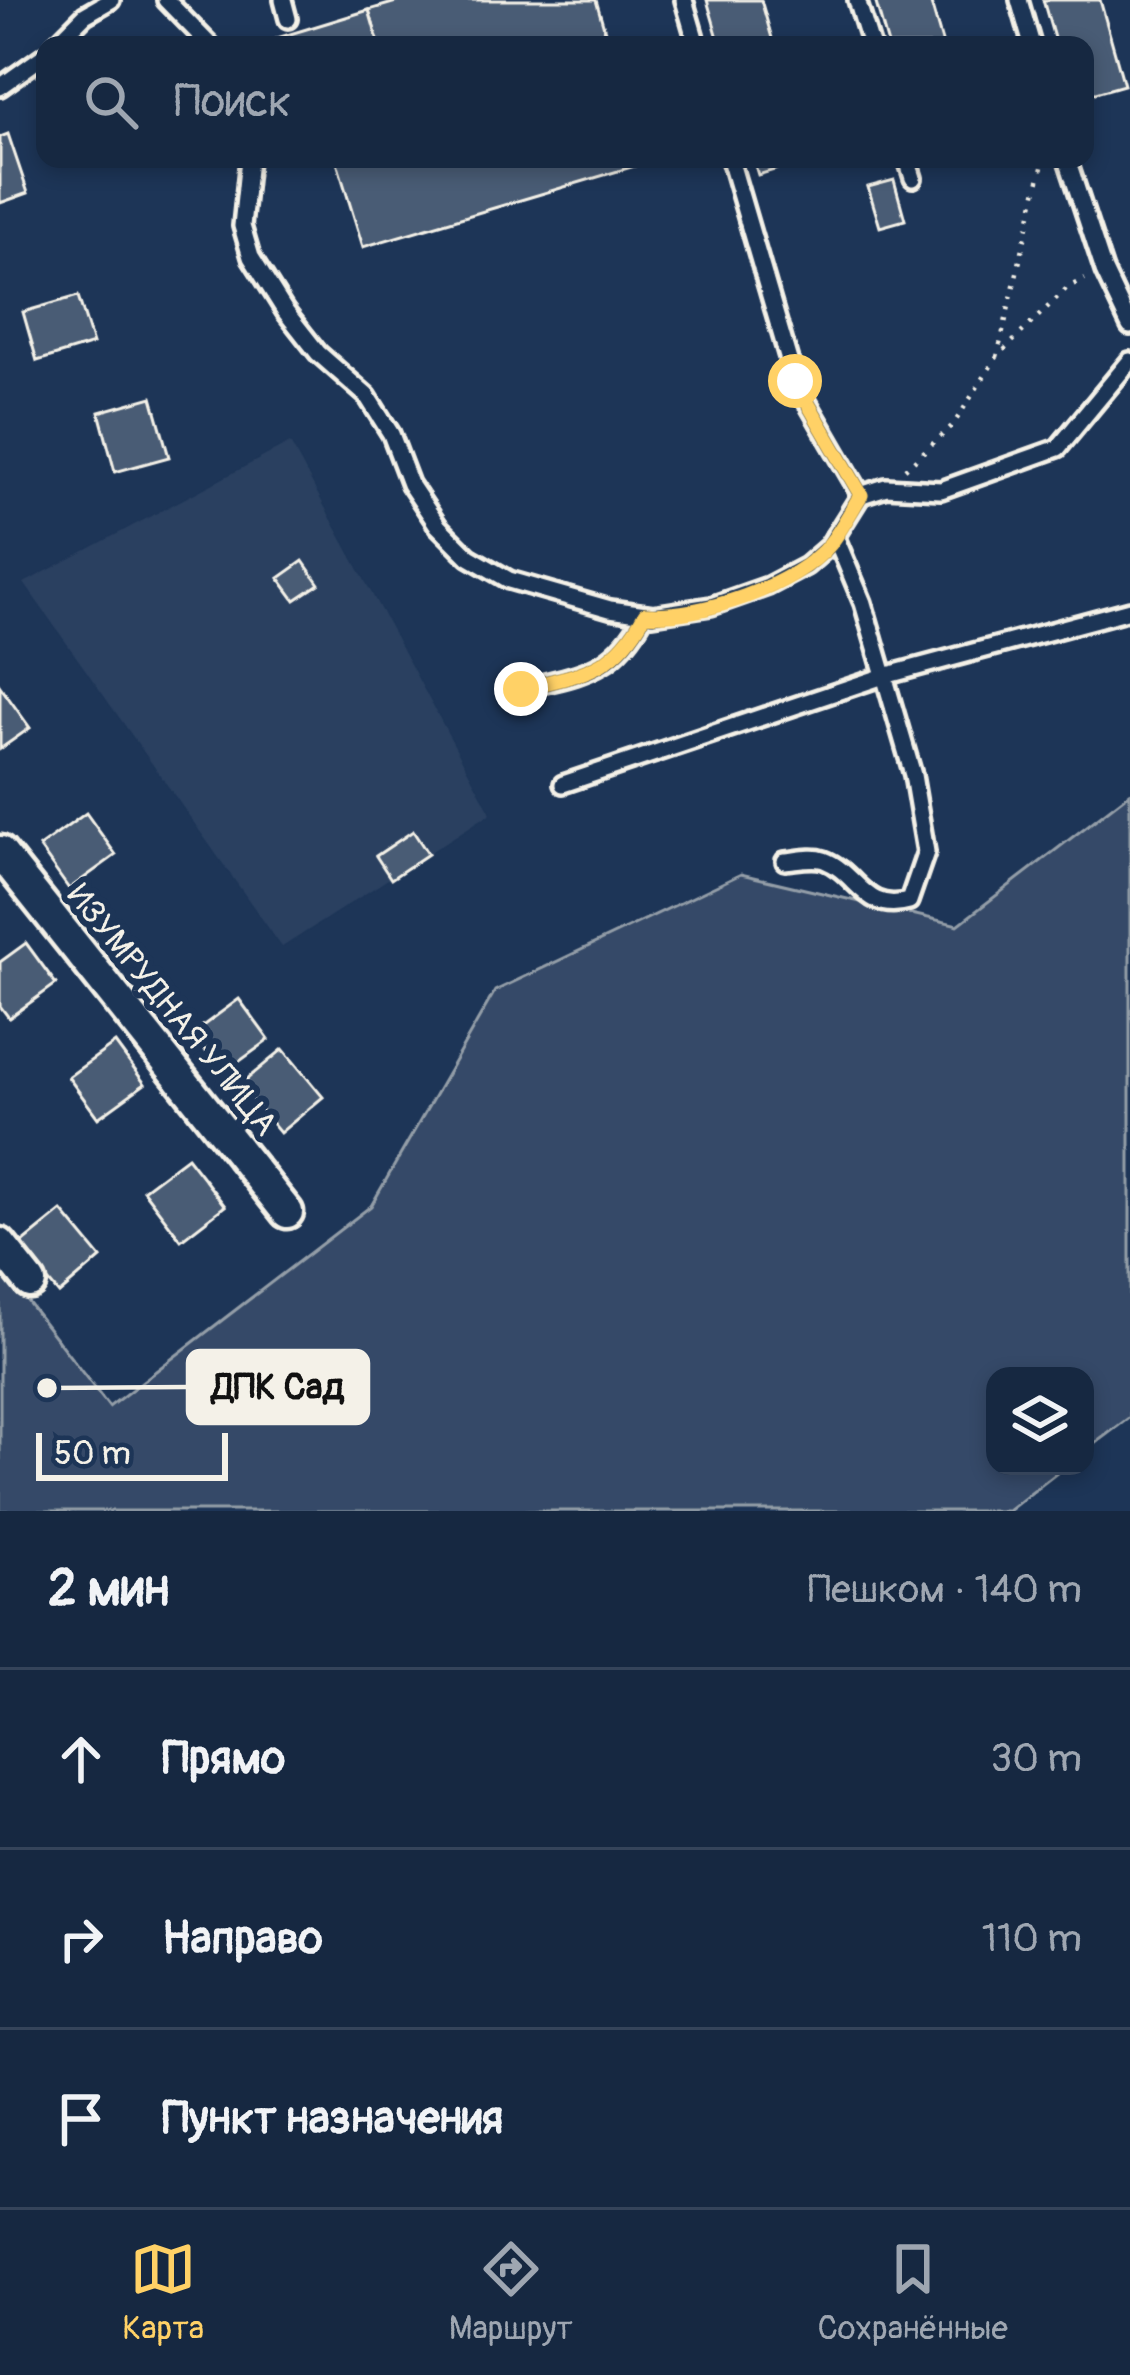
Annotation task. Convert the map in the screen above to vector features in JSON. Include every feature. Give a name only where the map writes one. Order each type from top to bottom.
[{"type":"street","name":"ИЗУМРУДНАЯ УЛИЦА","points":[[0,852],[287,1213]]},
{"type":"street","points":[[0,1244],[30,1282]]},
{"type":"lane","points":[[64,36],[85,15],[111,0]]},
{"type":"lane","points":[[166,0],[201,36]]},
{"type":"lane","points":[[283,0],[288,20]]},
{"type":"lane","points":[[684,0],[694,36]]},
{"type":"lane","points":[[857,0],[869,36]]},
{"type":"lane","points":[[1019,0],[1029,36]]},
{"type":"lane","points":[[0,86],[36,61]]},
{"type":"lane","points":[[248,168],[242,226],[251,256],[318,352],[367,396],[391,434],[410,484],[438,526],[469,557],[508,580],[610,609],[645,614],[711,606],[768,586],[806,566],[835,536],[861,495],[886,487],[941,490],[1058,448],[1130,361]]},
{"type":"lane","points":[[733,168],[795,381],[861,495]]},
{"type":"lane","points":[[910,168],[913,178]]},
{"type":"lane","points":[[1070,168],[1104,271],[1130,326]]},
{"type":"lane","points":[[785,861],[820,858],[842,871],[865,897],[898,904],[909,901],[926,852],[913,775],[863,602],[835,536]]},
{"type":"lane","points":[[563,784],[884,676],[1130,610]]},
{"type":"lane","points":[[521,689],[599,669],[632,639],[645,614]]},
{"type":"path","points":[[997,357],[1042,168]]},
{"type":"path","points":[[886,487],[953,424],[997,357],[1068,287],[1104,271]]},
{"type":"shaded area","points":[[290,443],[491,813],[282,947],[24,583]]},
{"type":"shaded area","points":[[1130,793],[1130,1417],[1094,1444],[1094,1367],[986,1367],[986,1475],[1054,1475],[1008,1511],[0,1511],[0,1266],[109,1407],[371,1206],[495,991],[741,874],[958,925]]},
{"type":"building","points":[[403,0],[596,0],[606,36],[376,36],[369,10]]},
{"type":"building","points":[[707,0],[761,0],[771,36],[717,36]]},
{"type":"building","points":[[875,0],[930,0],[940,36],[885,36]]},
{"type":"building","points":[[1043,0],[1100,0],[1124,85],[1094,93],[1094,36],[1053,36]]},
{"type":"building","points":[[369,10],[376,36],[284,36]]},
{"type":"building","points":[[8,134],[28,193],[0,203],[0,137]]},
{"type":"building","points":[[339,168],[628,168],[363,247]]},
{"type":"building","points":[[894,180],[905,220],[880,227],[868,187]]},
{"type":"building","points":[[78,296],[93,344],[37,361],[23,312]]},
{"type":"building","points":[[152,397],[169,457],[115,472],[99,412]]},
{"type":"building","points":[[303,561],[319,584],[295,600],[279,578]]},
{"type":"building","points":[[0,686],[30,728],[0,749]]},
{"type":"building","points":[[86,813],[116,855],[69,889],[39,847]]},
{"type":"building","points":[[413,831],[428,854],[391,879],[376,856]]},
{"type":"building","points":[[26,943],[56,984],[9,1018],[0,1006],[0,962]]},
{"type":"building","points":[[239,999],[269,1040],[222,1074],[193,1033]]},
{"type":"building","points":[[115,1043],[145,1084],[98,1118],[68,1077]]},
{"type":"building","points":[[283,1049],[323,1097],[280,1133],[240,1085]]},
{"type":"building","points":[[187,1157],[225,1206],[181,1240],[143,1190]]},
{"type":"building","points":[[62,1211],[101,1258],[59,1294],[19,1246]]},
{"type":"place","name":"ДПК Сад","points":[[47,1388]]},
{"type":"route","points":[[521,689],[599,669],[632,639],[645,614],[711,606],[768,586],[806,566],[829,546],[861,495],[795,381]]}]
